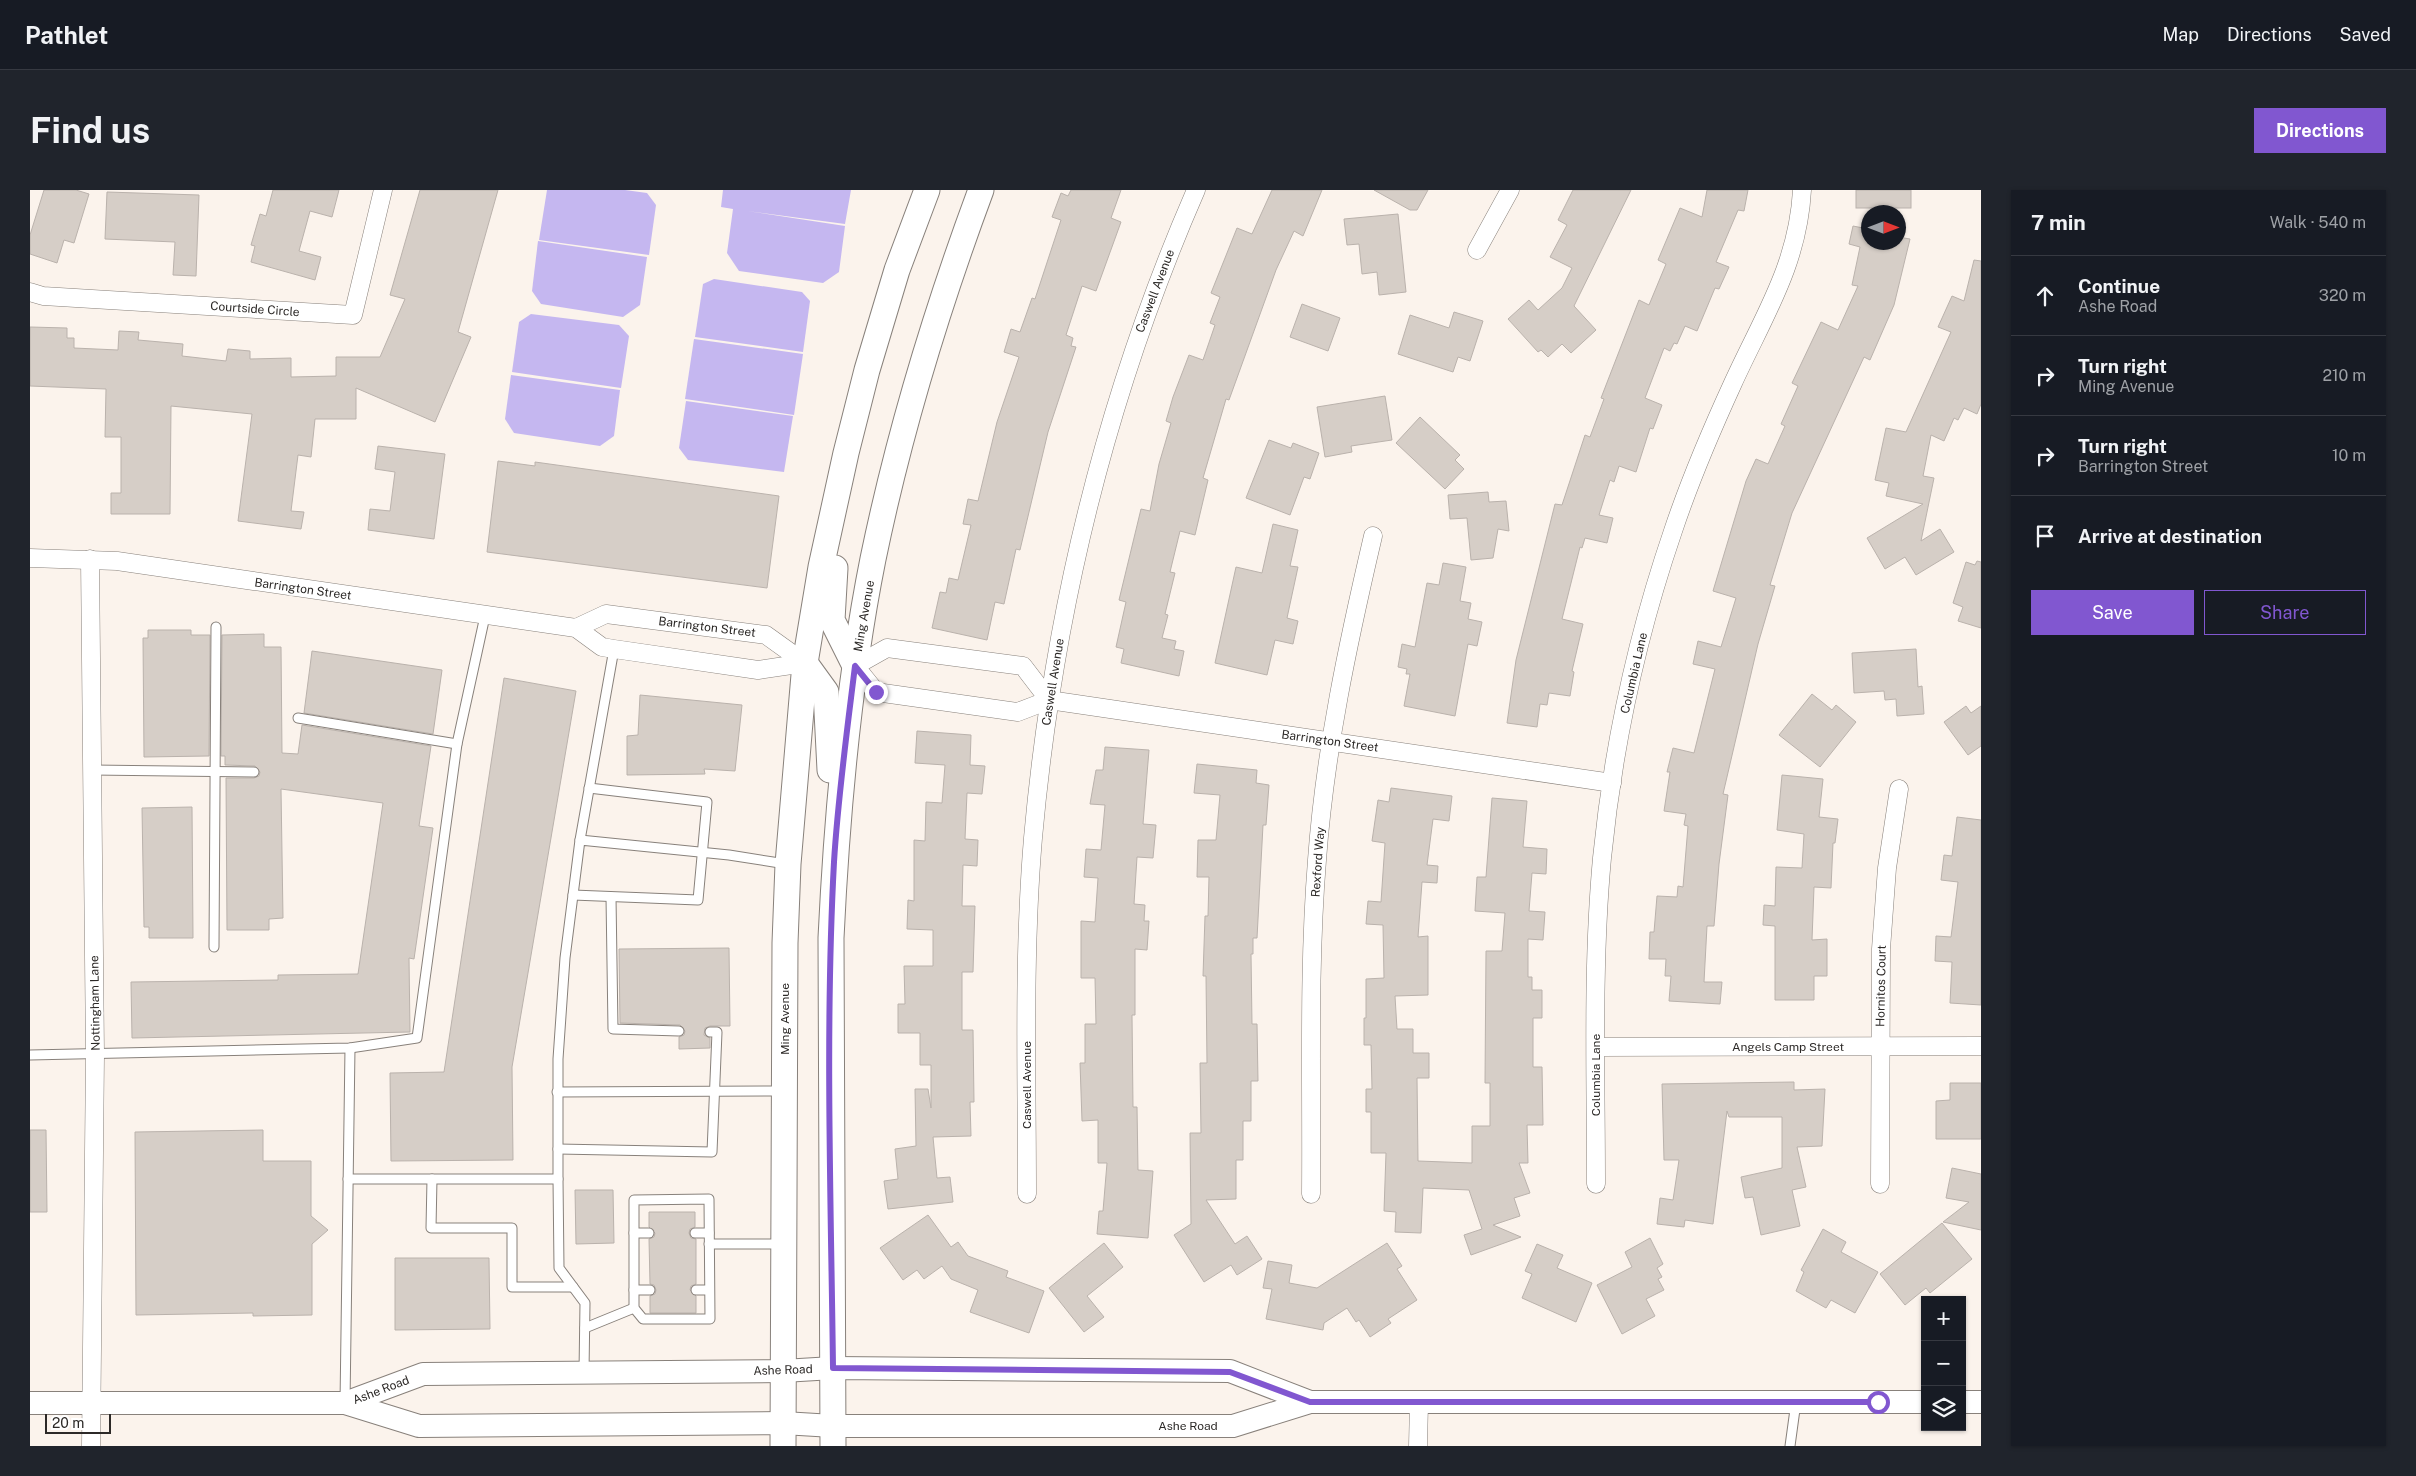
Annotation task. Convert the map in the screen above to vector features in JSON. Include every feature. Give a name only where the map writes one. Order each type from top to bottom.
[{"type":"main road","name":"Ming Avenue","points":[[783,1434],[785,942],[788,864],[805,663],[821,567],[867,370],[897,270],[927,190]]},
{"type":"main road","name":"Ming Avenue","points":[[833,1436],[831,938],[834,860],[845,744],[855,666],[873,560],[899,445],[920,370],[955,259],[981,190]]},
{"type":"main road","points":[[840,486],[832,620],[855,666]]},
{"type":"main road","points":[[805,663],[826,692],[834,860]]},
{"type":"street","name":"Courtside Circle","points":[[30,292],[43,296],[353,315],[382,190]]},
{"type":"street","name":"Caswell Avenue","points":[[1027,1194],[1028,944],[1033,839],[1049,700],[1068,594],[1107,434],[1139,334],[1196,190]]},
{"type":"street","points":[[1477,250],[1510,190]]},
{"type":"street","name":"Columbia Lane","points":[[1596,1184],[1597,933],[1602,858],[1626,700],[1650,602],[1673,530],[1703,450],[1733,381],[1781,285],[1794,245],[1802,190]]},
{"type":"street","name":"Rexford Way","points":[[1311,1194],[1312,951],[1317,861],[1330,741],[1346,651],[1373,536]]},
{"type":"street","name":"Barrington Street","points":[[30,558],[90,559],[576,628],[602,647],[758,670],[805,663]]},
{"type":"street","name":"Nottingham Lane","points":[[90,559],[96,1055],[91,1446]]},
{"type":"street","name":"Barrington Street","points":[[576,628],[606,614],[766,635],[805,663]]},
{"type":"street","points":[[855,666],[887,648],[1023,666],[1049,700]]},
{"type":"street","name":"Barrington Street","points":[[855,666],[876,692],[1018,712],[1049,700],[1612,784]]},
{"type":"street","name":"Hornitos Court","points":[[1880,1184],[1881,948],[1888,868],[1899,789]]},
{"type":"street","name":"Angels Camp Street","points":[[1596,1047],[1981,1046]]},
{"type":"street","name":"Ashe Road","points":[[345,1403],[423,1374],[783,1371],[833,1368],[1230,1372],[1310,1402]]},
{"type":"street","name":"Ashe Road","points":[[30,1403],[345,1403],[419,1426],[833,1436],[1233,1426],[1310,1402],[1921,1402]]},
{"type":"street","points":[[1966,1402],[1981,1402]]},
{"type":"street","points":[[1418,1446],[1419,1403]]},
{"type":"lane","points":[[30,1055],[350,1048],[418,1038],[457,744],[485,616]]},
{"type":"lane","points":[[214,947],[216,627]]},
{"type":"lane","points":[[584,1372],[585,1303],[559,1268],[557,1092],[565,958],[580,840],[614,649]]},
{"type":"lane","points":[[298,718],[457,744]]},
{"type":"lane","points":[[92,770],[254,772]]},
{"type":"lane","points":[[573,895],[698,900],[707,802],[589,788]]},
{"type":"lane","points":[[580,840],[702,852],[788,864]]},
{"type":"lane","points":[[611,897],[613,1029],[679,1031]]},
{"type":"lane","points":[[558,1149],[712,1152],[717,1032],[710,1032]]},
{"type":"lane","points":[[345,1403],[350,1048]]},
{"type":"lane","points":[[557,1092],[785,1091]]},
{"type":"lane","points":[[348,1179],[558,1179]]},
{"type":"lane","points":[[432,1179],[431,1228],[512,1228],[512,1287],[573,1287]]},
{"type":"lane","points":[[709,1199],[709,1233],[710,1319],[643,1319],[634,1308],[634,1200],[709,1199]]},
{"type":"lane","points":[[634,1233],[649,1233]]},
{"type":"lane","points":[[696,1233],[709,1233]]},
{"type":"lane","points":[[709,1244],[784,1244]]},
{"type":"lane","points":[[634,1290],[650,1290]]},
{"type":"lane","points":[[696,1290],[709,1290]]},
{"type":"lane","points":[[585,1328],[634,1308]]},
{"type":"lane","points":[[1790,1446],[1796,1402]]},
{"type":"shaded area","points":[[547,190],[625,190],[647,193],[656,205],[649,255],[539,240]]},
{"type":"shaded area","points":[[723,190],[851,190],[845,224],[747,211],[845,226],[839,272],[823,283],[739,271],[727,253],[733,209],[721,207]]},
{"type":"shaded area","points":[[538,241],[647,257],[640,305],[623,317],[541,304],[532,291]]},
{"type":"shaded area","points":[[714,279],[802,292],[810,301],[803,352],[695,337],[703,284]]},
{"type":"shaded area","points":[[531,314],[619,325],[629,336],[621,388],[512,372],[519,322]]},
{"type":"shaded area","points":[[694,339],[803,354],[794,415],[685,399]]},
{"type":"shaded area","points":[[511,375],[620,390],[614,436],[600,446],[514,433],[505,419]]},
{"type":"shaded area","points":[[686,401],[793,416],[784,472],[688,460],[679,448]]},
{"type":"building","points":[[44,190],[76,190],[89,194],[74,243],[64,240],[57,263],[30,254],[30,235]]},
{"type":"building","points":[[273,190],[339,190],[332,217],[310,211],[299,251],[321,257],[315,280],[251,262],[255,246],[251,245],[260,214],[266,216]]},
{"type":"building","points":[[420,190],[498,190],[458,332],[471,337],[435,422],[356,388],[356,419],[315,419],[311,457],[298,455],[291,511],[304,512],[301,529],[238,521],[252,414],[171,406],[170,514],[111,514],[111,493],[121,493],[121,437],[105,437],[106,389],[30,386],[30,327],[67,328],[67,338],[74,338],[74,348],[118,350],[119,331],[139,332],[138,340],[183,344],[182,356],[226,361],[228,349],[250,351],[250,359],[291,358],[291,377],[336,376],[336,357],[380,357],[405,299],[390,295]]},
{"type":"building","points":[[1071,190],[1121,190],[1111,218],[1121,222],[1096,291],[1082,286],[1066,335],[1073,338],[1071,346],[1076,347],[1048,432],[1020,550],[1016,549],[1004,604],[995,602],[987,640],[932,628],[940,592],[946,593],[949,578],[958,580],[971,525],[963,524],[968,499],[978,501],[997,422],[1019,357],[1004,352],[1011,329],[1020,332],[1032,298],[1035,299],[1061,220],[1052,217],[1061,193],[1068,196]]},
{"type":"building","points":[[1272,190],[1322,190],[1303,236],[1294,231],[1276,270],[1229,400],[1226,399],[1203,478],[1208,480],[1195,535],[1180,531],[1170,572],[1175,573],[1165,614],[1168,615],[1162,638],[1176,641],[1174,649],[1184,651],[1179,676],[1121,663],[1124,649],[1116,647],[1126,602],[1119,600],[1141,509],[1150,511],[1159,464],[1171,423],[1166,421],[1173,397],[1189,355],[1203,360],[1215,325],[1210,323],[1220,297],[1211,293],[1237,228],[1252,234]]},
{"type":"building","points":[[1374,190],[1428,190],[1417,210],[1410,210]]},
{"type":"building","points":[[1573,190],[1631,190],[1574,306],[1596,330],[1571,353],[1562,344],[1548,357],[1541,350],[1538,352],[1508,319],[1529,300],[1538,310],[1562,288],[1572,268],[1550,257],[1567,225],[1558,220]]},
{"type":"building","points":[[1707,190],[1748,190],[1744,211],[1738,210],[1716,262],[1729,267],[1719,289],[1715,288],[1697,331],[1685,326],[1677,344],[1674,343],[1670,351],[1664,348],[1645,398],[1662,405],[1653,429],[1650,428],[1636,472],[1619,466],[1614,482],[1610,480],[1599,515],[1613,518],[1607,543],[1585,538],[1582,548],[1580,547],[1562,619],[1583,624],[1572,671],[1574,672],[1570,696],[1549,693],[1547,705],[1540,704],[1537,727],[1507,723],[1516,660],[1555,504],[1562,505],[1585,435],[1590,437],[1604,399],[1601,398],[1639,300],[1649,305],[1666,264],[1658,260],[1680,208],[1702,217]]},
{"type":"building","points":[[1856,190],[1911,190],[1911,208],[1906,208],[1906,205],[1861,205],[1861,208],[1856,208]]},
{"type":"building","points":[[107,192],[199,195],[196,276],[173,275],[175,242],[105,239]]},
{"type":"building","points":[[1398,214],[1406,292],[1379,295],[1377,272],[1362,274],[1359,244],[1347,245],[1344,219]]},
{"type":"building","points":[[1853,226],[1861,228],[1861,250],[1906,250],[1906,238],[1910,239],[1894,305],[1870,360],[1864,357],[1792,513],[1770,585],[1775,586],[1758,644],[1723,794],[1728,795],[1719,864],[1714,926],[1707,926],[1704,982],[1722,982],[1720,1004],[1669,1001],[1671,976],[1665,976],[1666,959],[1649,959],[1650,932],[1654,932],[1657,896],[1677,897],[1678,886],[1683,887],[1688,826],[1684,825],[1686,814],[1664,811],[1670,772],[1667,772],[1673,748],[1694,753],[1715,669],[1693,664],[1698,641],[1721,647],[1736,598],[1713,591],[1746,481],[1756,459],[1768,464],[1785,426],[1781,424],[1798,386],[1792,383],[1821,322],[1838,330],[1858,286],[1852,285],[1860,247],[1849,244]]},
{"type":"building","points":[[1974,260],[1981,261],[1981,404],[1977,414],[1964,408],[1958,420],[1954,418],[1944,441],[1931,435],[1923,476],[1934,478],[1921,541],[1940,529],[1954,552],[1916,575],[1905,557],[1885,569],[1867,538],[1923,504],[1886,496],[1889,483],[1875,480],[1886,428],[1906,432],[1951,332],[1938,327],[1952,296],[1964,301]]},
{"type":"building","points":[[1302,304],[1340,318],[1328,351],[1290,337]]},
{"type":"building","points":[[1454,312],[1483,321],[1470,361],[1458,357],[1453,372],[1398,354],[1410,315],[1449,328]]},
{"type":"building","points":[[1385,396],[1392,440],[1351,446],[1352,452],[1325,457],[1317,407]]},
{"type":"building","points":[[1420,417],[1460,455],[1455,460],[1464,469],[1445,489],[1396,443]]},
{"type":"building","points":[[1269,440],[1291,448],[1293,443],[1319,453],[1310,479],[1304,477],[1290,515],[1246,498]]},
{"type":"building","points":[[378,446],[445,454],[434,539],[368,530],[370,509],[390,511],[395,472],[375,469]]},
{"type":"building","points":[[498,461],[535,466],[535,462],[779,496],[767,588],[487,552]]},
{"type":"building","points":[[1488,492],[1489,502],[1506,501],[1509,531],[1498,529],[1493,558],[1471,560],[1467,518],[1450,519],[1448,495]]},
{"type":"building","points":[[1273,524],[1298,530],[1290,566],[1298,567],[1287,618],[1298,621],[1293,644],[1275,640],[1267,675],[1215,663],[1236,567],[1262,573]]},
{"type":"building","points":[[1977,561],[1981,562],[1981,628],[1958,621],[1963,607],[1953,603],[1966,562],[1975,565]]},
{"type":"building","points":[[1443,563],[1466,567],[1460,601],[1471,603],[1468,619],[1482,622],[1477,646],[1468,644],[1455,716],[1404,706],[1410,674],[1406,674],[1407,669],[1398,667],[1402,644],[1415,647],[1427,583],[1439,585]]},
{"type":"building","points":[[148,630],[191,630],[191,635],[210,635],[209,756],[144,757],[143,638],[148,638]]},
{"type":"building","points":[[264,634],[264,647],[281,647],[282,753],[298,754],[302,725],[431,746],[419,826],[433,828],[414,959],[409,958],[410,1032],[132,1038],[131,982],[278,980],[278,975],[358,974],[383,803],[281,789],[283,918],[269,919],[269,930],[227,930],[226,778],[254,778],[259,776],[260,772],[255,766],[225,765],[225,756],[221,756],[222,635]]},
{"type":"building","points":[[1916,649],[1918,687],[1922,686],[1924,714],[1897,716],[1896,699],[1885,700],[1884,691],[1854,693],[1852,653]]},
{"type":"building","points":[[312,651],[442,670],[433,734],[304,713]]},
{"type":"building","points":[[504,678],[576,691],[512,1067],[513,1160],[391,1161],[390,1073],[444,1072]]},
{"type":"building","points":[[1812,694],[1832,710],[1836,705],[1856,722],[1820,767],[1779,735]]},
{"type":"building","points":[[640,695],[742,705],[735,771],[704,769],[705,774],[627,775],[627,736],[638,735]]},
{"type":"building","points":[[1966,706],[1971,713],[1981,706],[1981,746],[1968,755],[1944,722]]},
{"type":"building","points":[[917,731],[971,735],[970,765],[985,766],[982,794],[967,793],[965,839],[978,840],[977,866],[963,865],[962,906],[975,906],[973,972],[962,972],[962,1030],[973,1030],[974,1102],[970,1102],[971,1136],[933,1137],[937,1178],[950,1177],[953,1202],[888,1209],[884,1181],[898,1179],[895,1149],[916,1146],[915,1089],[928,1089],[931,1108],[931,1065],[920,1065],[920,1033],[898,1033],[898,1004],[905,1004],[904,966],[933,966],[933,930],[907,929],[908,900],[914,901],[914,840],[925,841],[926,802],[942,803],[945,765],[915,763]]},
{"type":"building","points":[[1105,747],[1149,750],[1143,824],[1156,825],[1153,858],[1137,857],[1134,904],[1145,905],[1144,921],[1149,921],[1147,950],[1135,949],[1135,1015],[1132,1015],[1133,1107],[1137,1107],[1138,1170],[1153,1171],[1148,1238],[1097,1234],[1099,1211],[1103,1211],[1107,1163],[1098,1163],[1098,1120],[1082,1121],[1080,1063],[1085,1063],[1085,1024],[1096,1024],[1095,978],[1081,978],[1081,921],[1095,922],[1098,878],[1084,877],[1086,849],[1101,850],[1105,805],[1090,804],[1096,770],[1103,770]]},
{"type":"building","points":[[1197,764],[1257,770],[1256,783],[1269,785],[1266,825],[1263,825],[1257,938],[1253,938],[1253,954],[1251,954],[1252,1024],[1257,1024],[1258,1081],[1251,1081],[1251,1121],[1243,1121],[1243,1160],[1236,1160],[1236,1199],[1206,1200],[1235,1244],[1247,1236],[1262,1259],[1237,1275],[1231,1265],[1204,1282],[1174,1235],[1191,1224],[1190,1133],[1201,1133],[1200,1063],[1207,1063],[1206,976],[1203,976],[1205,916],[1208,916],[1209,877],[1197,877],[1198,840],[1216,840],[1220,795],[1194,793]]},
{"type":"building","points":[[1782,775],[1823,779],[1819,817],[1838,819],[1835,843],[1833,843],[1831,888],[1814,887],[1812,940],[1827,939],[1827,976],[1814,976],[1814,1000],[1775,1000],[1775,926],[1763,925],[1764,905],[1775,906],[1776,867],[1802,868],[1804,834],[1777,830]]},
{"type":"building","points":[[1391,788],[1452,796],[1449,821],[1433,819],[1427,865],[1438,866],[1437,883],[1422,882],[1418,937],[1428,936],[1428,995],[1395,996],[1397,1029],[1413,1029],[1413,1053],[1429,1053],[1429,1078],[1417,1078],[1418,1161],[1472,1163],[1472,1126],[1490,1126],[1490,1083],[1485,1083],[1486,951],[1502,951],[1505,913],[1475,911],[1477,877],[1486,877],[1492,798],[1527,801],[1523,847],[1547,849],[1546,874],[1532,873],[1529,911],[1545,912],[1543,940],[1528,939],[1528,977],[1532,977],[1532,990],[1542,990],[1542,1018],[1533,1018],[1533,1067],[1542,1067],[1543,1125],[1527,1125],[1528,1163],[1519,1163],[1530,1193],[1514,1198],[1520,1216],[1493,1225],[1521,1237],[1471,1255],[1464,1235],[1482,1229],[1469,1190],[1423,1188],[1421,1233],[1395,1232],[1396,1212],[1384,1211],[1386,1153],[1371,1153],[1371,1112],[1366,1112],[1366,1089],[1372,1089],[1371,1045],[1364,1045],[1366,979],[1384,978],[1383,925],[1366,924],[1368,901],[1381,902],[1385,843],[1372,841],[1378,800],[1389,802]]},
{"type":"building","points":[[192,807],[193,938],[149,938],[149,927],[144,927],[142,808]]},
{"type":"building","points":[[1957,817],[1981,820],[1981,1005],[1950,1003],[1952,962],[1935,961],[1936,936],[1951,937],[1958,882],[1941,880],[1944,855],[1952,856]]},
{"type":"building","points":[[729,948],[730,1026],[710,1026],[705,1028],[704,1035],[710,1038],[710,1048],[679,1049],[679,1037],[684,1035],[685,1031],[680,1025],[620,1023],[619,949]]},
{"type":"building","points":[[1794,1082],[1794,1090],[1825,1089],[1822,1146],[1797,1147],[1806,1187],[1792,1190],[1800,1226],[1761,1235],[1753,1197],[1745,1198],[1741,1177],[1782,1168],[1782,1117],[1729,1117],[1727,1111],[1713,1224],[1685,1220],[1684,1227],[1657,1224],[1660,1198],[1673,1200],[1679,1160],[1664,1160],[1662,1084]]},
{"type":"building","points":[[1950,1083],[1981,1083],[1981,1139],[1936,1139],[1936,1101],[1950,1100]]},
{"type":"building","points":[[30,1130],[46,1130],[47,1212],[30,1212]]},
{"type":"building","points":[[263,1130],[263,1161],[311,1161],[311,1216],[328,1230],[312,1244],[312,1315],[253,1316],[253,1313],[136,1315],[135,1132]]},
{"type":"building","points":[[1952,1168],[1981,1174],[1981,1230],[1943,1222],[1969,1202],[1946,1198]]},
{"type":"building","points":[[575,1190],[613,1190],[614,1243],[576,1244]]},
{"type":"building","points":[[649,1212],[695,1212],[695,1227],[690,1229],[689,1233],[691,1238],[696,1239],[696,1284],[691,1286],[690,1290],[696,1296],[696,1313],[650,1313],[650,1296],[655,1294],[656,1290],[654,1285],[650,1284],[649,1239],[654,1237],[655,1233],[649,1227]]},
{"type":"building","points":[[928,1215],[951,1247],[958,1242],[968,1256],[1008,1271],[1006,1277],[1044,1291],[1029,1333],[970,1312],[978,1290],[951,1279],[942,1266],[924,1279],[917,1270],[903,1280],[880,1248]]},
{"type":"building","points":[[1942,1223],[1972,1259],[1930,1293],[1926,1288],[1905,1305],[1880,1274]]},
{"type":"building","points":[[1823,1229],[1846,1242],[1841,1252],[1878,1272],[1855,1313],[1831,1300],[1826,1308],[1796,1291],[1804,1272],[1801,1270]]},
{"type":"building","points":[[1650,1238],[1663,1264],[1657,1268],[1662,1277],[1658,1279],[1664,1290],[1646,1299],[1655,1316],[1622,1334],[1597,1285],[1632,1267],[1625,1252]]},
{"type":"building","points":[[1104,1243],[1123,1267],[1087,1296],[1104,1317],[1084,1332],[1049,1288]]},
{"type":"building","points":[[1387,1243],[1402,1266],[1397,1269],[1417,1300],[1388,1319],[1391,1323],[1370,1337],[1359,1320],[1356,1322],[1347,1308],[1324,1323],[1323,1330],[1266,1319],[1272,1289],[1263,1288],[1268,1261],[1292,1265],[1289,1283],[1317,1288]]},
{"type":"building","points":[[1537,1244],[1563,1255],[1557,1268],[1592,1283],[1576,1322],[1522,1298],[1532,1274],[1525,1271]]},
{"type":"building","points":[[395,1258],[489,1258],[490,1329],[395,1330]]},
{"type":"route","points":[[876,692],[855,666],[845,744],[834,860],[831,938],[833,1368],[1230,1372],[1310,1402],[1878,1402]]}]
